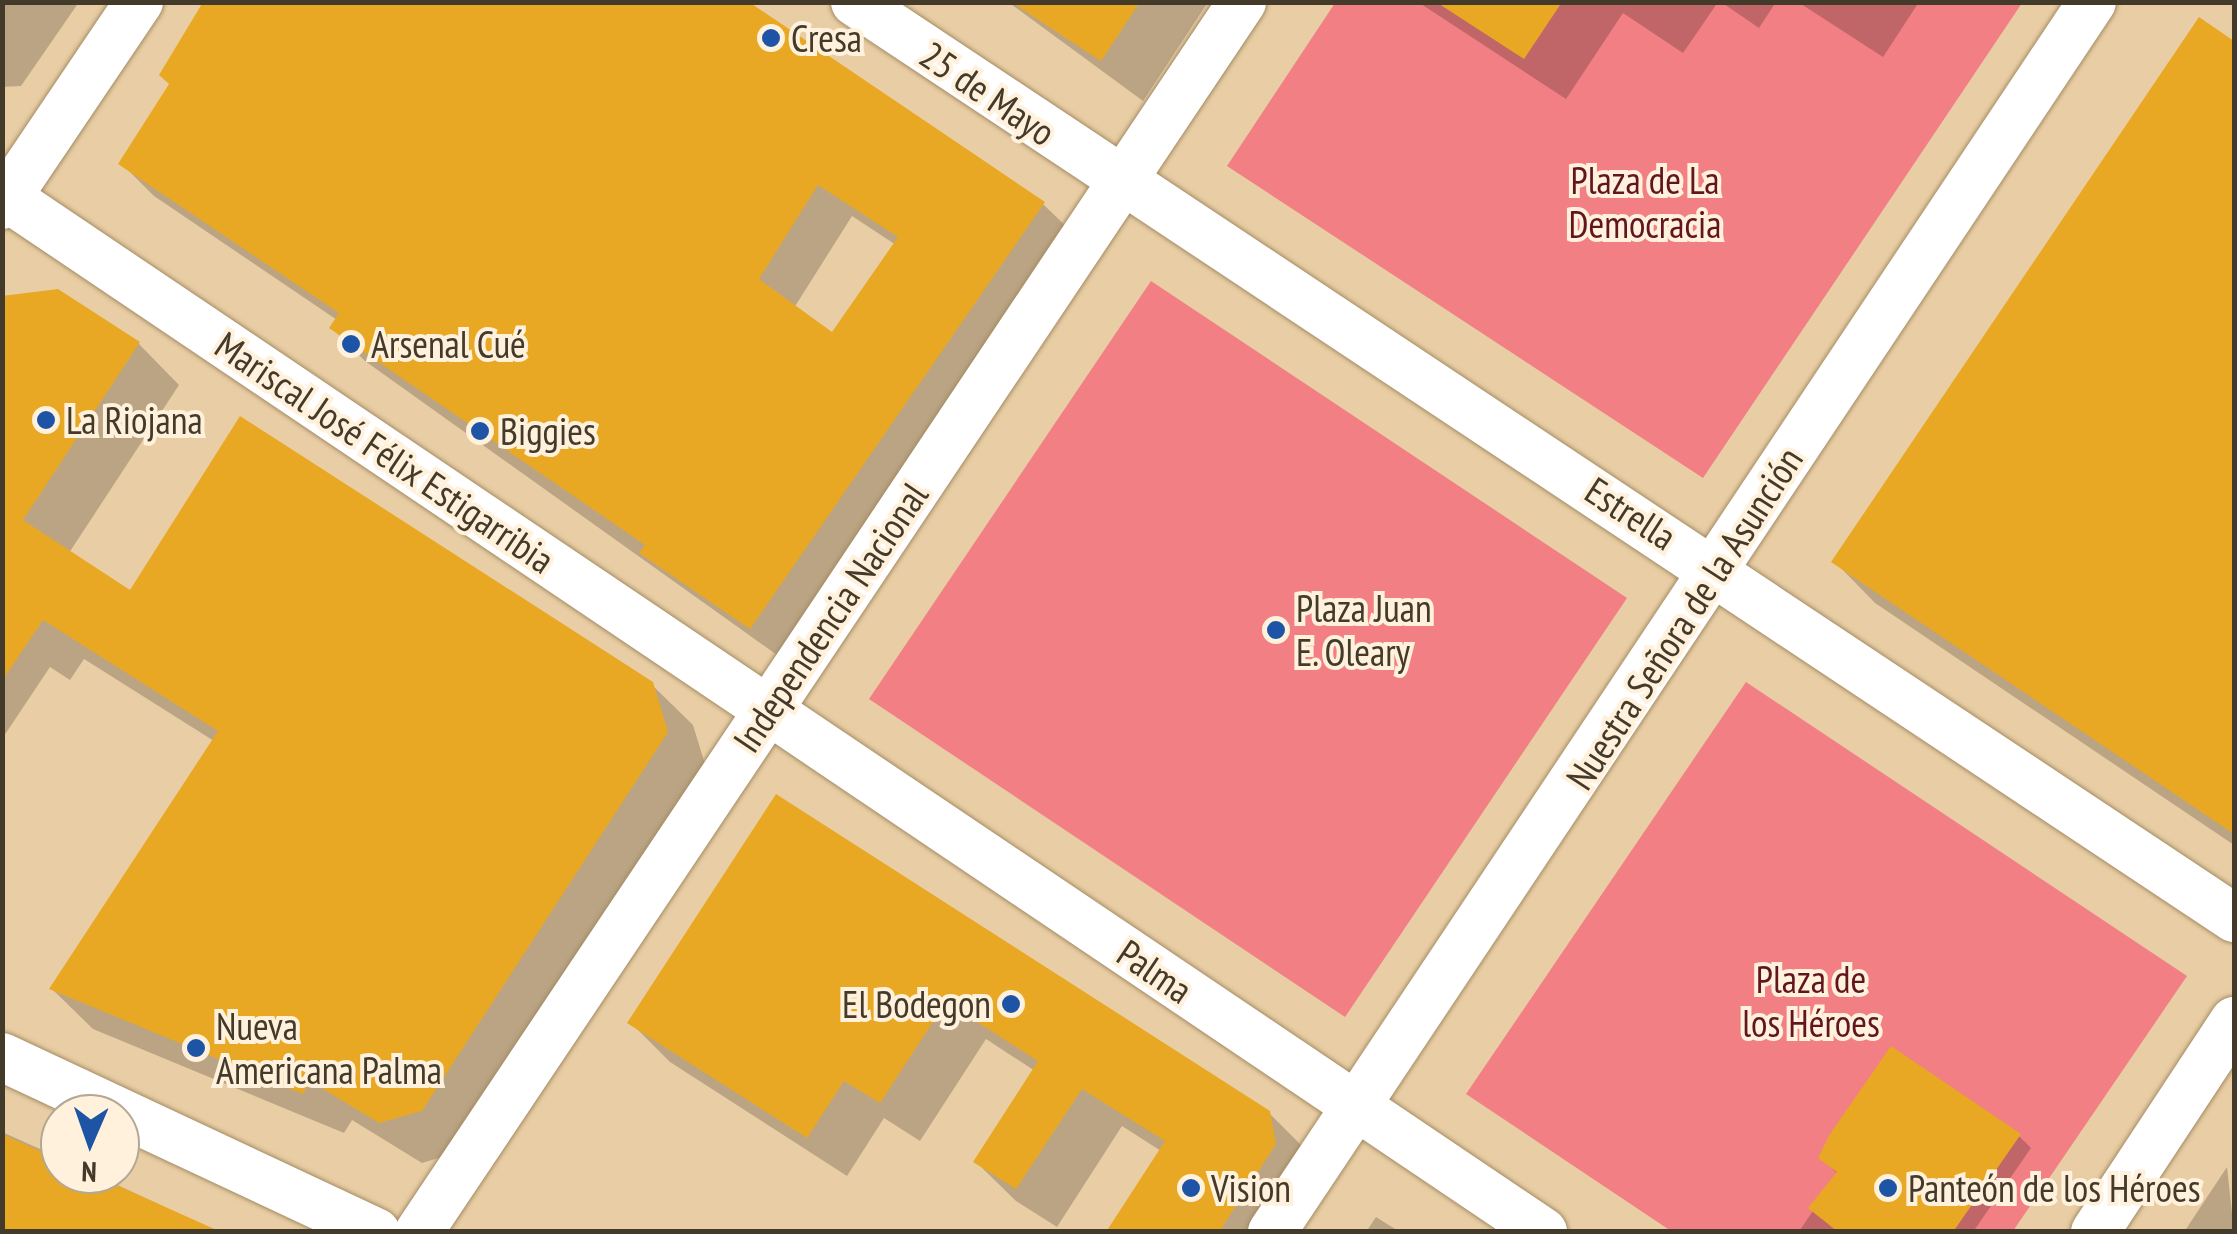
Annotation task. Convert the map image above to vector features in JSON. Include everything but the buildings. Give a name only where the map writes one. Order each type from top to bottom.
[{"type":"street","points":[[4,199],[139,2]]},
{"type":"street","name":"25 de Mayo","points":[[855,2],[1121,182]]},
{"type":"street","name":"Independencia Nacional","points":[[418,1232],[1242,2]]},
{"type":"street","name":"Nuestra Señora de la Asunción","points":[[1272,1232],[2092,2]]},
{"type":"street","name":"Estrella","points":[[1121,182],[1716,568],[2234,918]]},
{"type":"street","name":"Mariscal José Félix Estigarribia","points":[[4,199],[762,719]]},
{"type":"street","name":"Palma","points":[[762,719],[1358,1106],[1543,1232]]},
{"type":"street","points":[[2096,1232],[2234,1022]]},
{"type":"street","points":[[2,1057],[376,1232]]},
{"type":"green space","name":"Plaza de La Democracia","points":[[1335,3],[2022,3],[1703,478],[1227,166]]},
{"type":"green space","points":[[1151,281],[1627,598],[1345,1017],[869,699]]},
{"type":"green space","name":"Plaza de los Héroes","points":[[1746,682],[2187,976],[2013,1231],[1671,1231],[1466,1094]]},
{"type":"place","name":"Cresa","points":[[771,38]]},
{"type":"place","name":"Arsenal Cué","points":[[351,344]]},
{"type":"place","name":"La Riojana","points":[[46,420]]},
{"type":"place","name":"Biggies","points":[[480,431]]},
{"type":"place","name":"Plaza Juan E. Oleary","points":[[1276,630]]},
{"type":"place","name":"El Bodegon","points":[[1011,1004]]},
{"type":"place","name":"Nueva Americana Palma","points":[[196,1048]]},
{"type":"place","name":"Vision","points":[[1191,1188]]},
{"type":"place","name":"Panteón de los Héroes","points":[[1888,1188]]}]
